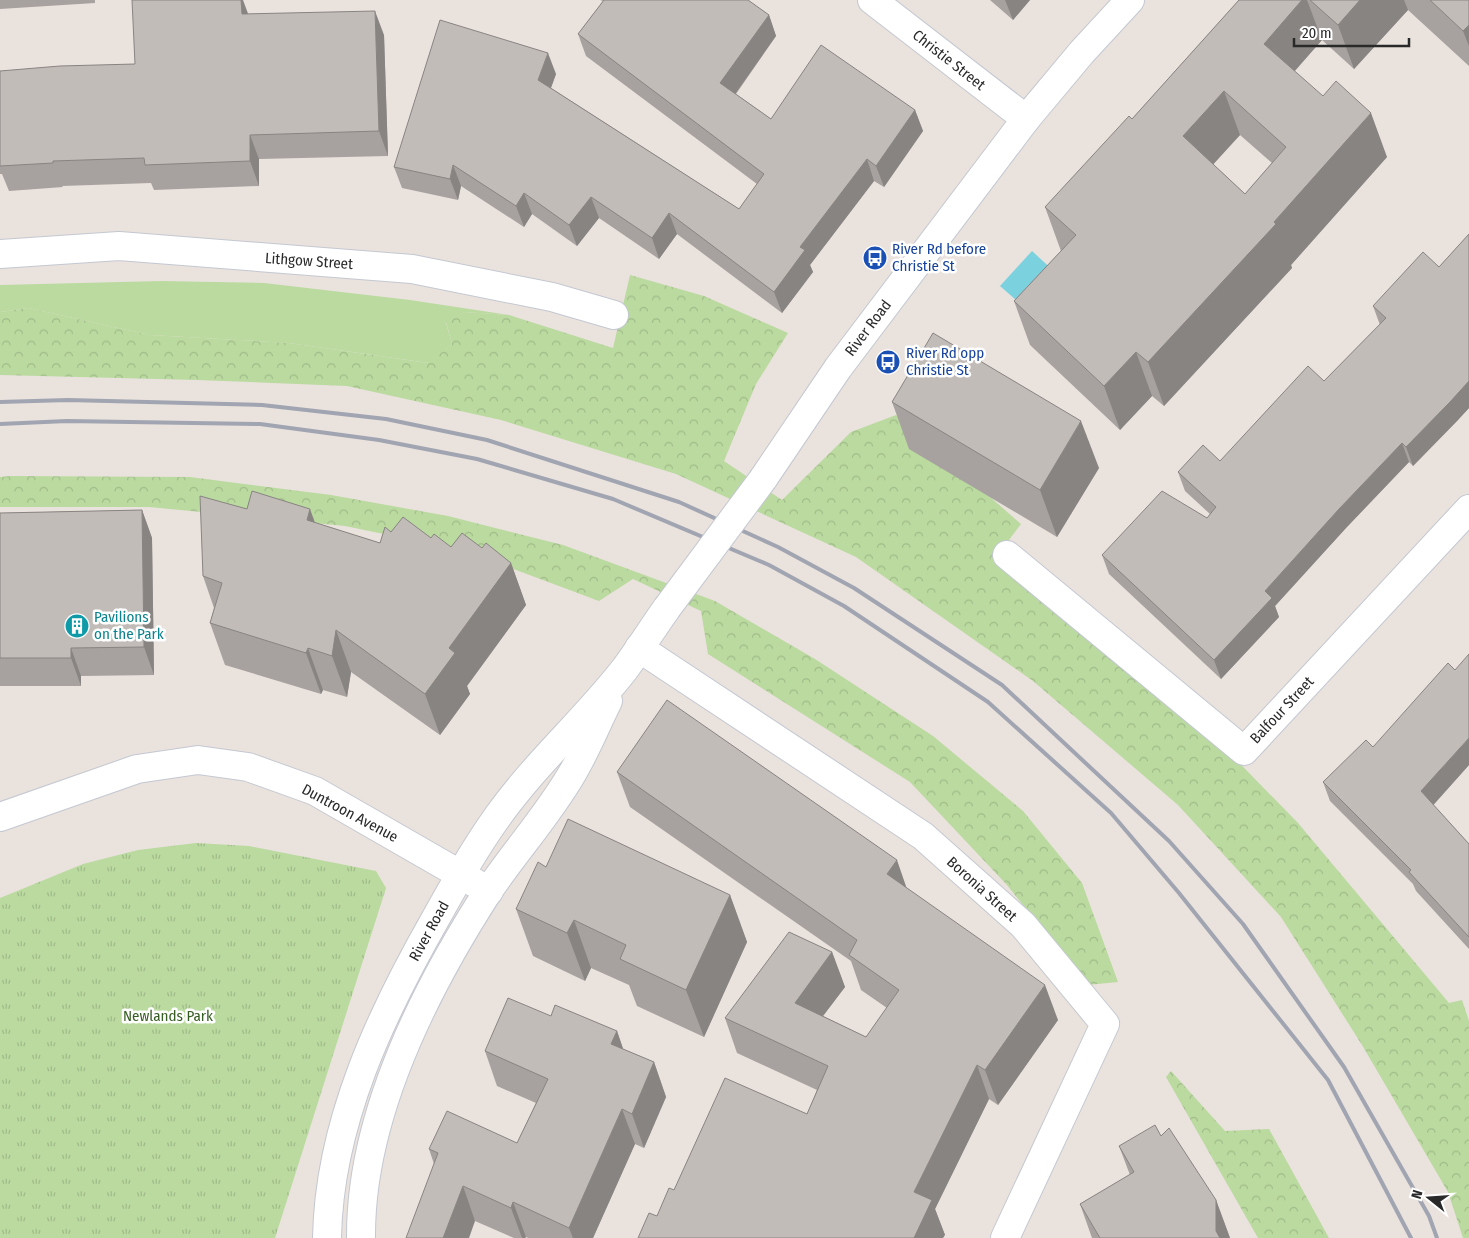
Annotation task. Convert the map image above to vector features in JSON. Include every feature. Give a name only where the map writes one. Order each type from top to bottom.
[{"type":"street","name":"Christie Street","points":[[872,0],[1026,119]]},
{"type":"street","name":"River Road","points":[[327,1238],[327,1215],[338,1146],[361,1074],[389,1005],[461,874],[498,816],[544,759],[623,670],[763,479],[838,368],[1026,119],[1082,52],[1130,0]]},
{"type":"street","name":"Lithgow Street","points":[[0,254],[119,246],[412,268],[552,298],[614,315]]},
{"type":"street","name":"Balfour Street","points":[[1007,555],[1244,751],[1469,509]]},
{"type":"street","name":"Boronia Street","points":[[639,648],[923,836],[1022,925],[1105,1024],[1005,1238]]},
{"type":"street","name":"River Road","points":[[361,1238],[361,1218],[369,1160],[384,1100],[413,1029],[444,968],[489,891],[572,773],[623,670]]},
{"type":"street","name":"Duntroon Avenue","points":[[0,817],[136,769],[198,760],[248,767],[315,790],[489,891]]},
{"type":"green space","points":[[630,275],[704,296],[788,333],[756,384],[724,461],[782,500],[851,432],[896,415],[1021,524],[993,561],[1047,606],[1211,734],[1298,823],[1449,1003],[1462,1000],[1469,1021],[1469,1238],[1463,1238],[1448,1192],[1362,1045],[1281,917],[1178,805],[1033,681],[856,557],[676,474],[501,420],[347,386],[0,375],[0,312],[28,308],[150,335],[289,343],[428,363],[452,344],[446,322],[464,312],[509,315],[613,348]]},
{"type":"green space","points":[[161,281],[264,283],[410,300],[509,315],[464,312],[446,323],[452,344],[429,363],[289,343],[150,335],[28,308],[0,312],[0,285]]},
{"type":"green space","points":[[0,477],[190,477],[331,495],[448,516],[563,545],[715,601],[815,659],[933,736],[1023,811],[1082,883],[1118,982],[1087,985],[1007,885],[910,782],[708,654],[701,611],[633,579],[599,601],[508,567],[408,539],[345,526],[149,507],[0,507]]},
{"type":"green space","name":"Newlands Park","points":[[196,843],[249,846],[376,871],[386,888],[275,1238],[0,1238],[0,898],[83,864],[138,850]]},
{"type":"green space","points":[[1171,1071],[1225,1131],[1269,1129],[1329,1238],[1258,1238],[1166,1077]]},
{"type":"water","points":[[1032,251],[1057,274],[1025,308],[1000,286]]},
{"type":"building","points":[[132,0],[241,0],[242,14],[375,11],[379,131],[250,135],[250,161],[145,165],[144,158],[53,161],[53,163],[0,166],[0,71],[60,66],[135,64]]},
{"type":"building","points":[[604,0],[748,0],[769,15],[720,83],[771,119],[821,45],[915,110],[876,166],[867,159],[800,247],[805,250],[774,292],[669,213],[652,238],[591,197],[569,225],[524,193],[516,206],[453,165],[450,179],[394,167],[440,20],[548,53],[538,80],[739,209],[764,174],[578,34]]},
{"type":"building","points":[[1239,0],[1302,0],[1264,44],[1323,96],[1336,81],[1371,113],[1274,222],[1276,224],[1148,362],[1136,352],[1104,386],[1014,301],[1076,235],[1045,207],[1129,116],[1132,119]],"holes":[[[1224,91],[1286,147],[1245,194],[1183,136]]]},
{"type":"building","points":[[1310,0],[1360,0],[1338,25]]},
{"type":"building","points":[[1430,0],[1469,0],[1469,25],[1463,31]]},
{"type":"building","points":[[1469,234],[1469,381],[1406,447],[1402,443],[1339,509],[1265,591],[1272,598],[1214,660],[1102,555],[1162,491],[1207,518],[1216,507],[1178,472],[1203,445],[1220,461],[1308,366],[1324,381],[1386,318],[1373,306],[1423,252],[1439,267]]},
{"type":"building","points":[[933,333],[1081,421],[1040,490],[892,402]]},
{"type":"building","points":[[252,491],[310,509],[307,520],[380,543],[385,527],[391,532],[403,517],[431,538],[434,534],[451,547],[462,533],[482,548],[486,543],[511,563],[449,648],[455,653],[425,694],[336,630],[332,656],[308,648],[306,653],[210,623],[222,583],[203,576],[200,496],[247,509]]},
{"type":"building","name":"Pavilions on the Park","points":[[142,510],[144,647],[71,648],[71,658],[0,658],[0,513]]},
{"type":"building","points":[[1469,654],[1469,738],[1421,791],[1469,844],[1469,937],[1409,872],[1411,870],[1323,782],[1366,740],[1373,747],[1448,663],[1455,670]]},
{"type":"building","points":[[667,700],[897,860],[887,874],[1045,985],[985,1070],[977,1065],[914,1192],[932,1200],[914,1238],[638,1238],[649,1213],[657,1216],[669,1188],[674,1190],[725,1078],[807,1114],[828,1066],[725,1018],[789,932],[832,952],[795,1003],[866,1037],[899,990],[849,955],[857,940],[617,772]]},
{"type":"building","points":[[568,819],[730,895],[686,990],[620,959],[626,945],[574,920],[567,933],[516,909],[538,862],[546,867]]},
{"type":"building","points":[[508,998],[551,1016],[555,1005],[617,1031],[611,1044],[654,1062],[632,1114],[622,1109],[569,1228],[513,1202],[511,1208],[463,1186],[443,1238],[406,1238],[438,1153],[429,1149],[447,1111],[517,1143],[548,1079],[485,1051]]},
{"type":"building","points":[[1155,1125],[1161,1136],[1169,1128],[1216,1200],[1216,1231],[1220,1238],[1100,1238],[1080,1204],[1134,1172],[1119,1146]]},
{"type":"railway","points":[[0,402],[68,400],[262,405],[386,419],[487,440],[679,502],[778,547],[854,588],[1002,685],[1169,841],[1243,924],[1344,1067],[1429,1216],[1437,1238]]},
{"type":"railway","points":[[0,424],[67,421],[260,424],[379,440],[477,459],[613,499],[769,565],[844,606],[988,702],[1111,813],[1179,893],[1328,1080],[1411,1238]]},
{"type":"place","name":"River Rd before Christie St","points":[[875,258]]},
{"type":"place","name":"River Rd opp Christie St","points":[[888,362]]},
{"type":"place","name":"Pavilions on the Park","points":[[77,626]]}]
